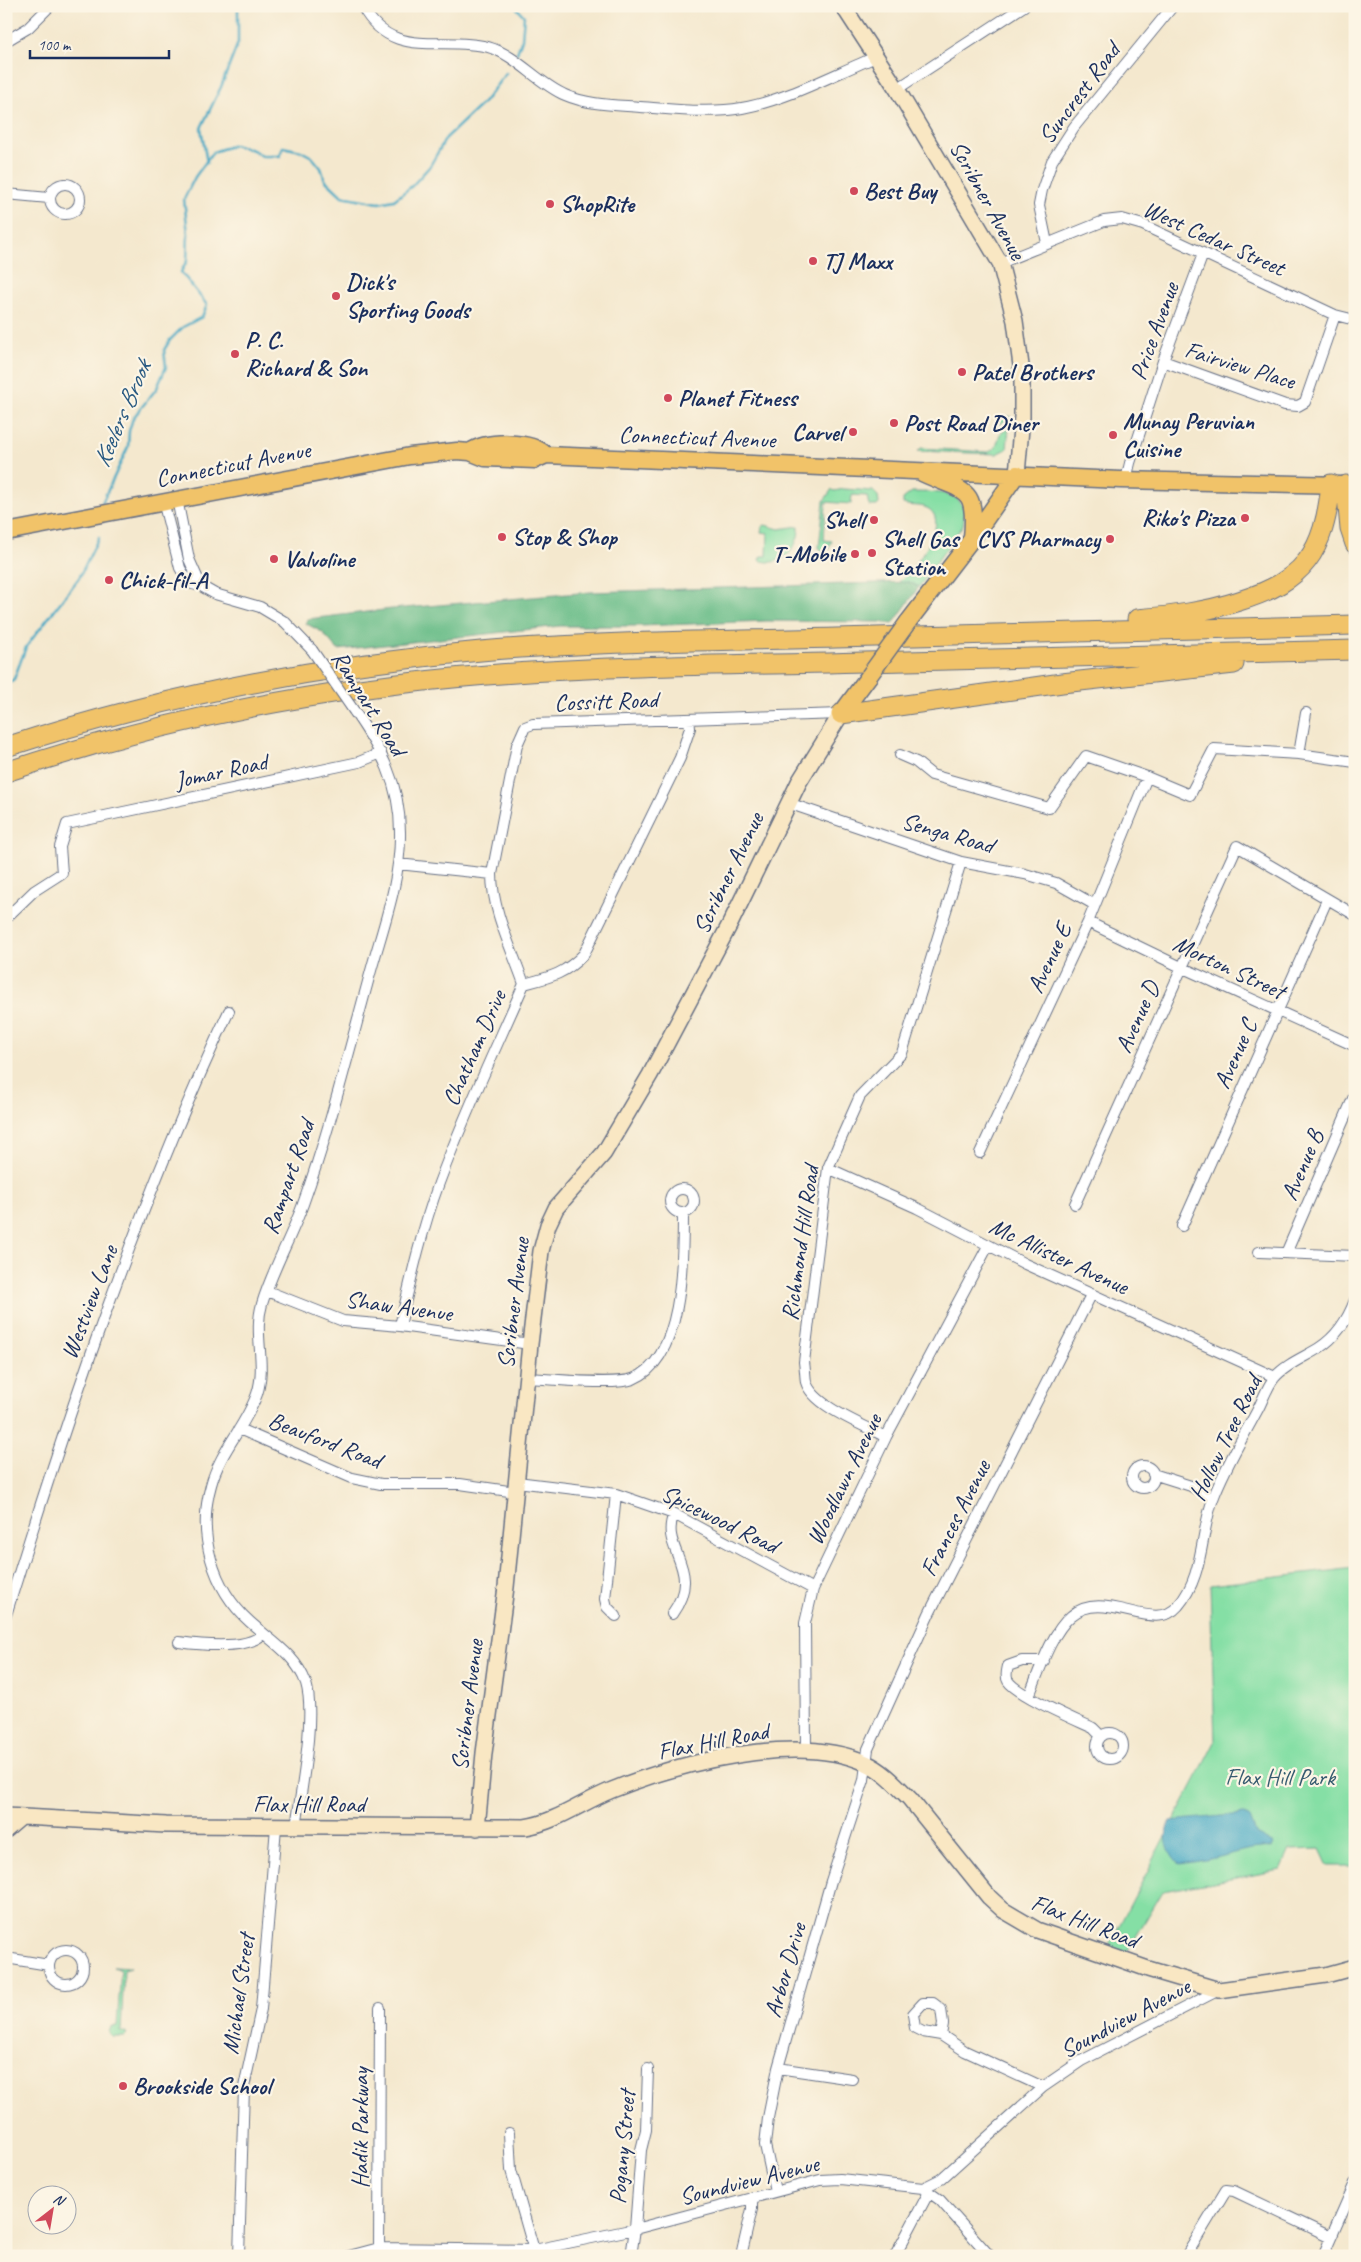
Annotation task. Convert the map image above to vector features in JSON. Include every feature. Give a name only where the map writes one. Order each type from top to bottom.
[{"type":"highway","points":[[1344,485],[1350,529],[1355,544]]},
{"type":"highway","points":[[960,635],[1186,615],[1273,590],[1298,572],[1315,548],[1328,513],[1344,485]]},
{"type":"highway","points":[[6,747],[84,723],[182,698],[307,673],[415,658],[582,645],[1355,625]]},
{"type":"highway","points":[[6,772],[128,737],[250,708],[351,691],[485,675],[620,668],[1355,650]]},
{"type":"highway","points":[[841,714],[1144,673],[1355,655]]},
{"type":"main road","name":"Connecticut Avenue","points":[[6,532],[362,463],[410,456],[470,452],[478,446],[489,444],[532,445],[546,455],[1126,480],[1344,485]]},
{"type":"main road","points":[[916,470],[968,495],[974,510],[971,540]]},
{"type":"main road","name":"Scribner Avenue","points":[[841,714],[971,540],[1017,474]]},
{"type":"street","points":[[6,41],[28,28],[50,6]]},
{"type":"street","points":[[362,6],[374,24],[390,36],[414,44],[490,48],[511,58],[565,95],[607,104],[708,110],[742,108],[776,98],[876,57]]},
{"type":"street","name":"Scribner Avenue","points":[[843,6],[897,89],[1000,263],[1015,320],[1022,373],[1022,417],[1017,474]]},
{"type":"street","points":[[897,89],[1024,6]]},
{"type":"street","name":"Suncrest Road","points":[[1047,243],[1039,205],[1052,161],[1074,127],[1173,6]]},
{"type":"street","points":[[6,194],[49,198]]},
{"type":"street","name":"West Cedar Street","points":[[1000,263],[1095,224],[1122,219],[1143,225],[1335,315],[1355,320]]},
{"type":"street","name":"Price Avenue","points":[[1126,480],[1164,361],[1204,254]]},
{"type":"street","name":"Fairview Place","points":[[1164,361],[1285,405],[1298,406],[1305,402],[1335,315]]},
{"type":"street","name":"Rampart Road","points":[[170,500],[180,568],[192,584],[201,586],[215,594],[253,604],[265,610],[290,626],[312,650],[381,753],[392,779],[400,830],[398,864],[387,913],[311,1180],[294,1229],[266,1291],[259,1318],[260,1382],[251,1407],[220,1460],[211,1484],[206,1509],[206,1538],[213,1566],[228,1596],[241,1613],[294,1661],[302,1674],[309,1696],[309,1721],[296,1826]]},
{"type":"street","points":[[1299,754],[1306,713]]},
{"type":"street","name":"Scribner Avenue","points":[[477,1828],[484,1753],[506,1588],[541,1251],[551,1217],[604,1153],[650,1075],[730,924],[788,803],[818,749],[841,714]]},
{"type":"street","name":"Cossitt Road","points":[[524,984],[499,915],[492,889],[492,874],[517,745],[525,727],[533,724],[841,714]]},
{"type":"street","name":"Chatham Drive","points":[[400,1326],[412,1273],[438,1185],[458,1133],[524,984],[554,977],[570,968],[584,954],[680,758],[690,728],[689,719]]},
{"type":"street","points":[[900,755],[916,762],[932,775],[1050,808],[1086,756],[1147,777],[1190,795],[1214,748],[1299,754],[1355,762]]},
{"type":"street","name":"Jomar Road","points":[[6,918],[34,891],[62,873],[60,847],[67,824],[359,762],[381,753]]},
{"type":"street","name":"Avenue E","points":[[980,1153],[1088,922],[1147,777]]},
{"type":"street","name":"Senga Road","points":[[788,803],[962,862],[1025,874],[1056,883],[1095,905]]},
{"type":"street","name":"Avenue D","points":[[1075,1204],[1237,846],[1327,900]]},
{"type":"street","name":"Richmond Hill Road","points":[[886,1437],[831,1408],[815,1396],[806,1382],[804,1362],[828,1168],[860,1096],[902,1053],[962,862]]},
{"type":"street","points":[[398,864],[492,874]]},
{"type":"street","points":[[1327,900],[1355,915]]},
{"type":"street","name":"Avenue C","points":[[1182,1226],[1276,1010],[1327,900]]},
{"type":"street","name":"Morton Street","points":[[1088,922],[1181,968],[1355,1046]]},
{"type":"street","name":"Westview Lane","points":[[6,1614],[88,1356],[195,1084],[229,1011]]},
{"type":"street","name":"Avenue B","points":[[1287,1251],[1355,1094]]},
{"type":"street","name":"Mc Allister Avenue","points":[[828,1168],[917,1208],[988,1246],[1091,1295],[1275,1377]]},
{"type":"street","points":[[527,1378],[617,1382],[632,1379],[647,1370],[662,1354],[673,1326],[683,1254],[683,1213]]},
{"type":"street","name":"Woodlawn Avenue","points":[[806,1749],[805,1623],[813,1589],[886,1437],[988,1246]]},
{"type":"street","points":[[1259,1252],[1287,1251],[1355,1256]]},
{"type":"street","name":"Shaw Avenue","points":[[266,1291],[343,1321],[400,1326],[530,1344]]},
{"type":"street","name":"Frances Avenue","points":[[866,1763],[868,1750],[929,1614],[1091,1295]]},
{"type":"street","name":"Hollow Tree Road","points":[[1028,1696],[1058,1632],[1072,1615],[1098,1605],[1120,1608],[1155,1617],[1164,1615],[1177,1608],[1194,1578],[1213,1499],[1275,1377],[1298,1359],[1320,1347],[1337,1333],[1355,1300]]},
{"type":"street","name":"Beauford Road","points":[[239,1429],[352,1478],[381,1484],[460,1484],[516,1487]]},
{"type":"street","points":[[1153,1474],[1191,1486],[1213,1499]]},
{"type":"street","name":"Spicewood Road","points":[[516,1487],[616,1494],[674,1514],[813,1589]]},
{"type":"street","points":[[616,1494],[605,1599],[607,1607],[616,1616]]},
{"type":"street","points":[[672,1614],[683,1599],[685,1576],[672,1537],[671,1521],[674,1514]]},
{"type":"street","points":[[180,1642],[202,1645],[239,1643],[258,1639],[263,1634]]},
{"type":"street","points":[[1044,1661],[1022,1661],[1008,1666],[1006,1673],[1008,1681],[1028,1696],[1093,1728],[1101,1736]]},
{"type":"street","name":"Flax Hill Road","points":[[13,1817],[126,1824],[276,1827],[477,1828],[537,1825],[571,1811],[610,1790],[670,1770],[778,1750],[806,1749],[866,1763],[896,1784],[989,1897],[1020,1922],[1148,1970],[1219,1990],[1326,1975],[1355,1967]]},
{"type":"street","name":"Arbor Drive","points":[[775,2191],[765,2145],[768,2118],[778,2068],[831,1881],[864,1780],[866,1763]]},
{"type":"street","points":[[6,1830],[13,1817]]},
{"type":"street","name":"Michael Street","points":[[240,2256],[244,2087],[261,2009],[276,1827]]},
{"type":"street","points":[[6,1958],[49,1965]]},
{"type":"street","name":"Soundview Avenue","points":[[349,2256],[380,2252],[534,2250],[635,2229],[820,2180],[840,2179],[926,2190],[941,2179],[1044,2087],[1097,2051],[1219,1990]]},
{"type":"street","name":"Hadik Parkway","points":[[380,2008],[380,2252]]},
{"type":"street","points":[[941,2035],[965,2051],[1044,2087]]},
{"type":"street","points":[[778,2068],[852,2079]]},
{"type":"street","name":"Pogany Street","points":[[631,2256],[641,2150],[646,2130],[648,2069]]},
{"type":"street","points":[[509,2132],[511,2170],[534,2250]]},
{"type":"street","points":[[1323,2256],[1355,2184]]},
{"type":"street","points":[[895,2256],[926,2190],[940,2200],[990,2256]]},
{"type":"street","points":[[1186,2256],[1226,2190],[1234,2191],[1331,2237]]},
{"type":"street","points":[[741,2256],[752,2210],[752,2197]]},
{"type":"green space","points":[[1010,416],[1007,449],[997,454],[918,451],[921,448],[989,452],[996,447],[1000,434],[1007,429],[1005,426],[1008,423],[1006,420],[999,425],[1001,418]]},
{"type":"green space","points":[[832,489],[834,491],[844,489],[873,491],[878,496],[879,504],[877,506],[869,506],[867,496],[852,495],[851,504],[826,502],[824,540],[832,541],[826,553],[819,548],[824,501]]},
{"type":"green space","points":[[912,492],[931,492],[949,495],[962,504],[964,513],[963,525],[919,587],[909,582],[899,584],[928,546],[936,525],[935,516],[929,509],[903,504],[903,499]]},
{"type":"green space","points":[[765,525],[779,529],[799,526],[799,534],[793,548],[782,559],[767,562],[759,560],[761,556],[767,556],[768,533],[761,532],[762,527]]},
{"type":"green space","points":[[909,582],[919,587],[893,624],[880,622],[766,621],[641,626],[560,626],[338,650],[322,632],[305,623],[308,619],[392,609],[591,592]]},
{"type":"green space","name":"Flax Hill Park","points":[[1355,1568],[1355,1866],[1328,1866],[1320,1849],[1290,1850],[1281,1870],[1163,1891],[1125,1955],[1107,1949],[1215,1742],[1210,1585]]},
{"type":"green space","points":[[114,1967],[131,1968],[124,1970],[121,2031],[128,2034],[125,2037],[112,2037],[109,2032],[111,2027],[117,2026],[121,1970]]},
{"type":"water","points":[[1243,1814],[1250,1818],[1256,1834],[1274,1844],[1272,1847],[1251,1849],[1180,1864],[1169,1850],[1166,1833],[1170,1821]]},
{"type":"waterway","points":[[207,163],[201,128],[221,87],[238,43],[238,10],[236,6]]},
{"type":"waterway","points":[[515,6],[524,16],[522,39],[517,53]]},
{"type":"waterway","name":"Keelers Brook","points":[[102,503],[128,447],[129,431],[133,418],[157,388],[166,367],[164,350],[170,340],[183,327],[202,317],[207,305],[181,272],[187,261],[188,234],[184,199],[195,177],[213,152],[234,145],[253,150],[262,156],[280,156],[283,147],[301,151],[312,157],[321,168],[325,180],[342,196],[379,203],[394,200],[412,186],[430,166],[446,138],[483,103],[506,73]]},
{"type":"waterway","name":"Keelers Brook","points":[[6,685],[14,679],[26,647],[79,578],[99,537]]},
{"type":"place","name":"Best Buy","points":[[854,191]]},
{"type":"place","name":"ShopRite","points":[[550,204]]},
{"type":"place","name":"TJ Maxx","points":[[813,261]]},
{"type":"place","name":"Dick's Sporting Goods","points":[[336,296]]},
{"type":"place","name":"P. C. Richard & Son","points":[[235,354]]},
{"type":"place","name":"Patel Brothers","points":[[962,372]]},
{"type":"place","name":"Planet Fitness","points":[[668,398]]},
{"type":"place","name":"Post Road Diner","points":[[894,423]]},
{"type":"place","name":"Carvel","points":[[853,432]]},
{"type":"place","name":"Munay Peruvian Cuisine","points":[[1113,435]]},
{"type":"place","name":"Riko's Pizza","points":[[1245,518]]},
{"type":"place","name":"Shell","points":[[874,520]]},
{"type":"place","name":"Stop & Shop","points":[[502,537]]},
{"type":"place","name":"CVS Pharmacy","points":[[1110,539]]},
{"type":"place","name":"Shell Gas Station","points":[[872,553]]},
{"type":"place","name":"T-Mobile","points":[[855,554]]},
{"type":"place","name":"Valvoline","points":[[274,559]]},
{"type":"place","name":"Chick-fil-A","points":[[109,580]]},
{"type":"place","name":"Brookside School","points":[[123,2086]]}]
